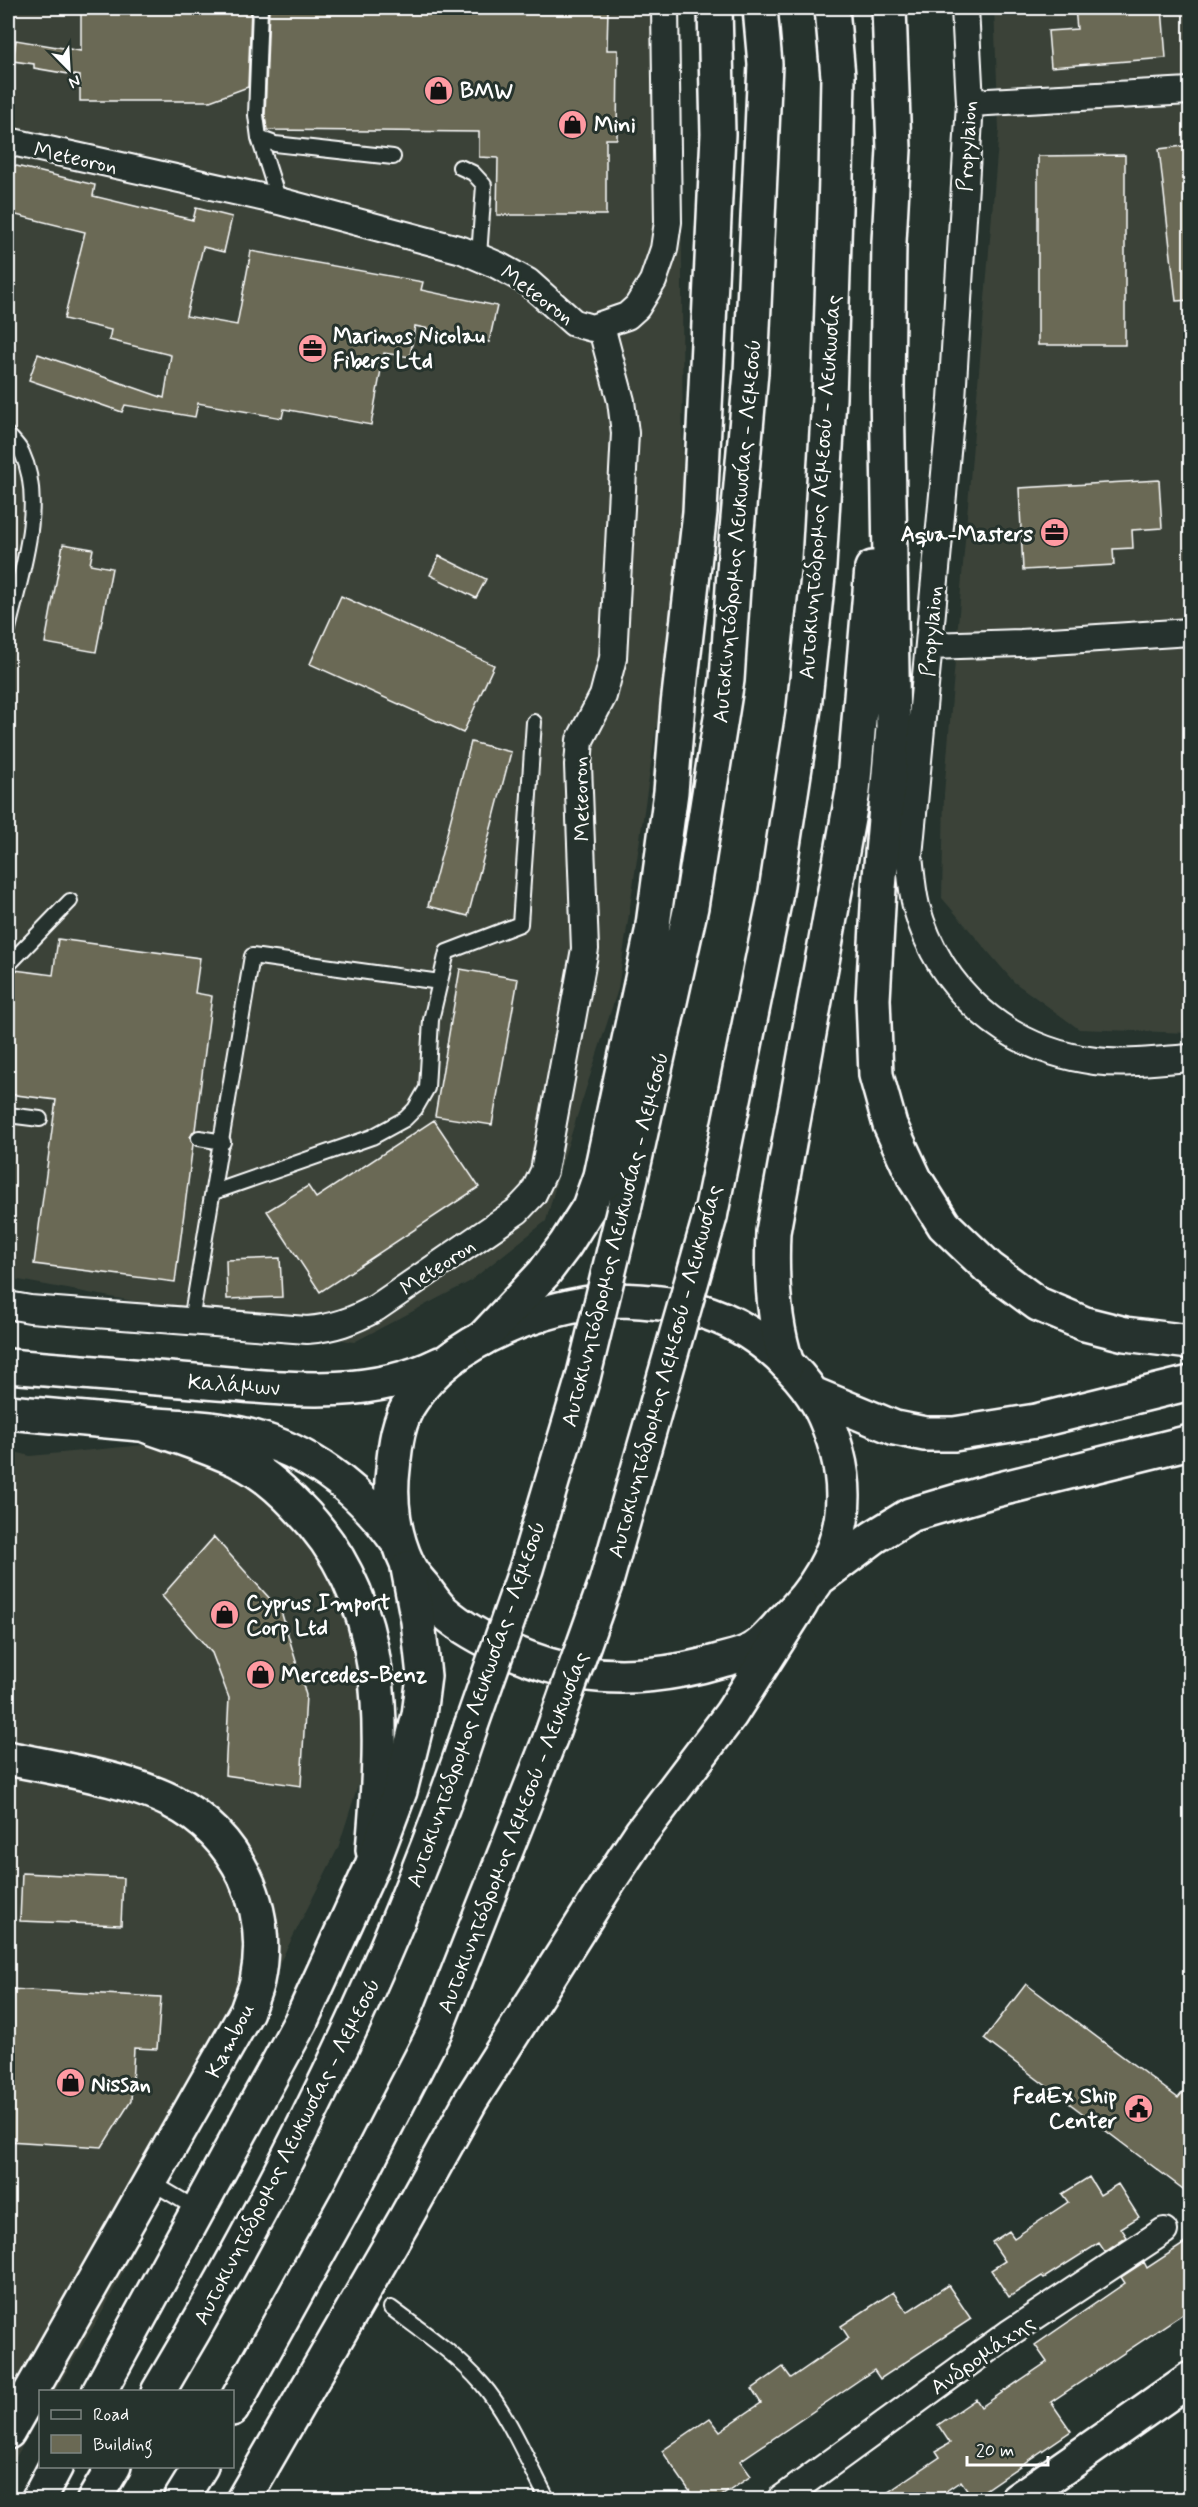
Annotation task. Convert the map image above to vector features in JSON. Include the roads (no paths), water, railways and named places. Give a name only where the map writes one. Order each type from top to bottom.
[{"type":"main road","points":[[100,2390],[301,2021],[372,1868],[400,1791],[418,1714],[424,1676],[418,1621],[390,1493],[399,1429],[410,1402],[426,1381],[468,1348],[544,1274],[589,1207],[600,1176],[652,932],[671,792],[678,705],[700,512],[717,144],[715,8]]},
{"type":"main road","name":"Αυτοκινητόδρομος Λευκωσίας - Λεμεσού","points":[[159,2390],[206,2310],[291,2148],[387,1950],[471,1726],[526,1569],[583,1378],[624,1209],[691,907],[727,680],[751,372],[765,64],[760,8]]},
{"type":"main road","name":"Αυτοκινητόδρομος Λεμεσού - Λευκωσίας","points":[[234,2405],[351,2194],[435,2031],[551,1736],[606,1582],[710,1217],[775,898],[804,708],[819,567],[829,398],[836,178],[838,76],[832,8]]},
{"type":"main road","points":[[889,8],[894,149],[889,242],[887,387],[893,728],[879,888],[873,999],[876,1075],[890,1125],[915,1179],[944,1224],[988,1268],[1038,1304],[1085,1324],[1125,1334],[1191,1342]]},
{"type":"main road","points":[[788,1364],[780,1340],[772,1289],[773,1232],[853,791],[887,387]]},
{"type":"main road","name":"Καλάμων","points":[[8,1366],[306,1389],[377,1385],[414,1375],[525,1319],[577,1304],[613,1300],[658,1301],[707,1312],[744,1328],[763,1340],[788,1364],[813,1394]]},
{"type":"main road","points":[[813,1394],[895,1428],[925,1434],[954,1434],[1036,1421],[1191,1383]]},
{"type":"main road","points":[[243,2499],[400,2229],[471,2100],[612,1877],[731,1714],[820,1577],[832,1552],[840,1526],[843,1474],[837,1447],[813,1394]]},
{"type":"main road","name":"Καλάμων","points":[[8,1412],[216,1431],[262,1439],[298,1453],[330,1474],[377,1514],[405,1559],[444,1612],[507,1650],[542,1663],[582,1673],[633,1675],[695,1668],[752,1651],[801,1604]]},
{"type":"main road","points":[[139,1423],[238,1460],[267,1478],[313,1522],[338,1554],[350,1576],[369,1631],[375,1663],[379,1785],[372,1868]]},
{"type":"main road","points":[[820,1577],[874,1537],[910,1515],[988,1492],[1191,1442]]},
{"type":"main road","name":"Kambou","points":[[8,1758],[140,1789],[170,1801],[198,1817],[236,1858],[248,1881],[256,1904],[260,1932],[257,1982],[247,2011],[8,2432]]},
{"type":"main road","points":[[1017,2499],[1191,2379]]},
{"type":"main road","points":[[38,2499],[55,2468]]},
{"type":"main road","points":[[94,2499],[113,2468]]},
{"type":"main road","points":[[180,2499],[200,2468]]},
{"type":"street","points":[[601,326],[627,316],[637,307],[652,281],[664,249],[668,222],[665,8]]},
{"type":"street","name":"Propylaion","points":[[965,8],[970,103],[952,399],[909,856],[916,905],[923,926],[945,969],[978,1011],[999,1027],[1046,1050],[1078,1058],[1119,1063],[1191,1058]]},
{"type":"street","points":[[970,103],[1191,91]]},
{"type":"street","name":"Meteoron","points":[[8,141],[279,201],[435,242],[479,256],[528,282],[574,323],[592,328],[601,326],[621,401],[625,433],[615,642],[607,686],[583,730],[578,751],[585,949],[544,1171],[533,1194],[517,1211],[376,1308],[355,1320],[334,1327],[307,1330],[30,1310],[8,1305]]},
{"type":"street","points":[[929,646],[1021,644],[1191,632]]},
{"type":"street","name":"Ανδρομάχης","points":[[780,2499],[811,2491],[1011,2332],[1164,2231]]},
{"type":"lane","points":[[260,8],[256,115],[259,138],[279,201]]},
{"type":"lane","points":[[259,138],[275,144],[393,157]]},
{"type":"lane","points":[[460,168],[473,173],[484,185],[479,256]]},
{"type":"lane","points":[[8,435],[22,452],[32,493],[28,540],[8,629]]},
{"type":"lane","points":[[214,1192],[372,1137],[405,1119],[414,1109],[427,1088],[431,1020],[447,952],[520,924],[534,722]]},
{"type":"lane","points":[[8,965],[70,901]]},
{"type":"lane","points":[[191,1321],[223,1142],[252,956],[440,982]]},
{"type":"lane","points":[[8,1115],[40,1119]]},
{"type":"lane","points":[[200,1138],[223,1142]]},
{"type":"lane","points":[[151,2182],[190,2205]]},
{"type":"lane","points":[[391,2308],[456,2357],[484,2386],[506,2421],[548,2499]]},
{"type":"place","name":"BMW","points":[[439,90]]},
{"type":"place","name":"Mini","points":[[573,124]]},
{"type":"place","name":"Marinos Nicolau Fibers Ltd","points":[[312,348]]},
{"type":"place","name":"Aqua-Masters","points":[[1054,533]]},
{"type":"place","name":"Cyprus Import Corp Ltd","points":[[225,1615]]},
{"type":"place","name":"Mercedes-Benz","points":[[260,1674]]},
{"type":"place","name":"Nissan","points":[[70,2083]]},
{"type":"place","name":"FedEx Ship Center","points":[[1138,2108]]}]
